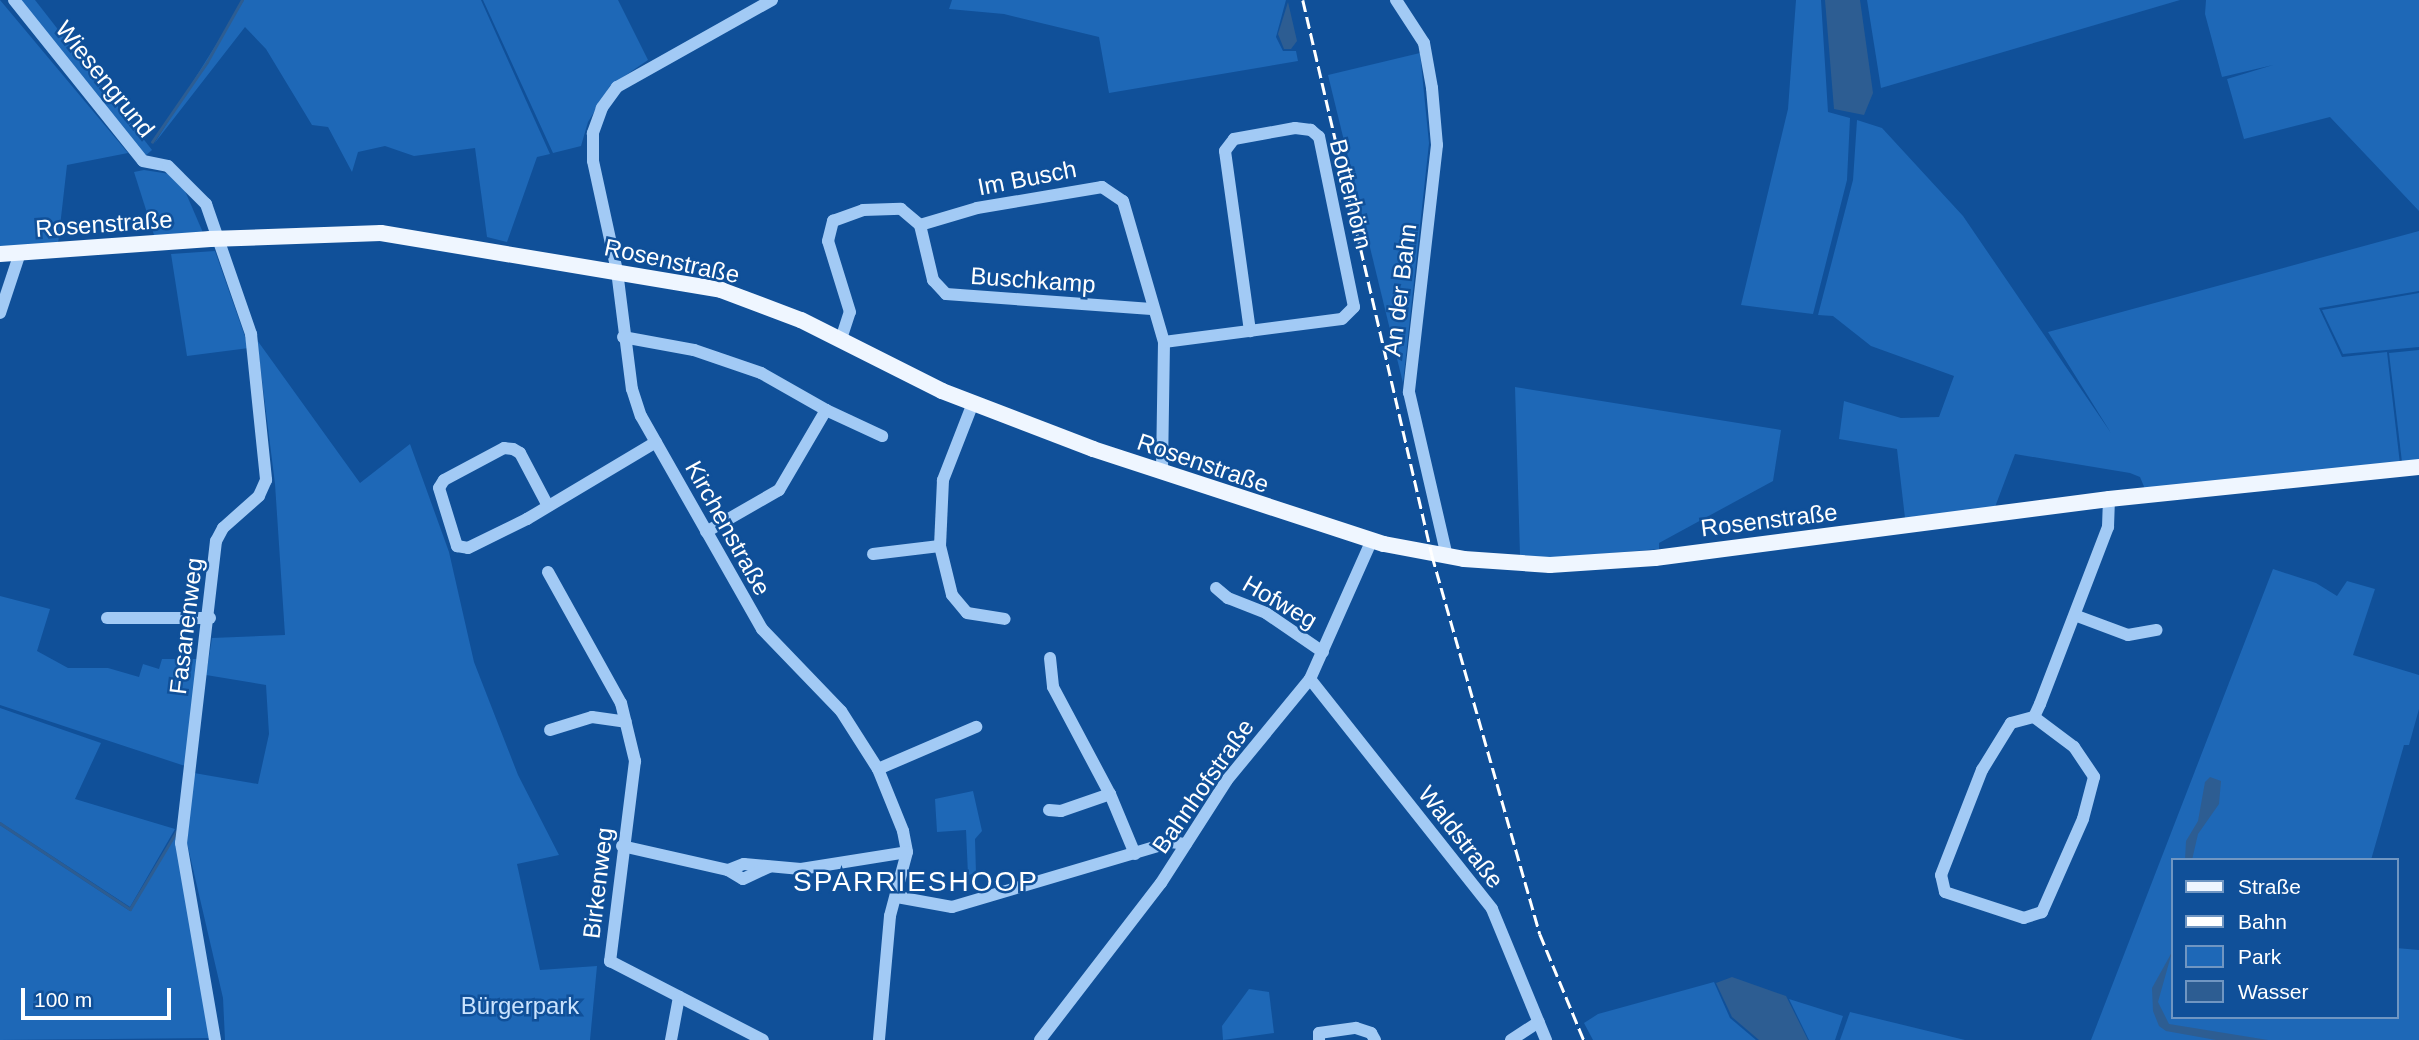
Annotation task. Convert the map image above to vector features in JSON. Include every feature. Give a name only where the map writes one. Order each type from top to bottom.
[{"type":"main road","name":"Rosenstraße","points":[[0,254],[215,239],[381,233],[721,290],[841,340],[974,403],[1162,473],[1373,540],[1447,557],[1550,565],[1655,558],[2109,499],[2419,467]]},
{"type":"street","name":"Wiesengrund","points":[[14,0],[143,161],[168,166],[187,181],[206,204],[215,239]]},
{"type":"street","name":"Kirchenstraße","points":[[772,0],[642,70],[617,87],[601,108],[593,133],[593,161],[617,271],[623,337],[632,389],[656,442],[762,629],[841,711],[878,769],[903,831],[906,852],[897,897],[890,916],[879,1040]]},
{"type":"street","name":"An der Bahn","points":[[1396,0],[1424,43],[1437,145],[1409,393],[1447,557]]},
{"type":"street","name":"Botterhörn","points":[[1164,342],[1250,331],[1342,318],[1354,307],[1319,137],[1311,130],[1295,128],[1234,139],[1225,151],[1250,331]]},
{"type":"street","name":"Im Busch","points":[[920,225],[977,208],[1102,187],[1124,201],[1151,309],[1164,342],[1162,473]]},
{"type":"street","points":[[841,340],[850,312],[828,241],[829,225],[863,210],[901,209],[920,225]]},
{"type":"street","name":"Buschkamp","points":[[920,225],[933,280],[946,294],[1151,309]]},
{"type":"street","name":"Fasanenweg","points":[[215,239],[251,334],[266,480],[259,496],[223,528],[216,541],[211,618],[181,843],[215,1040]]},
{"type":"street","points":[[0,313],[20,253]]},
{"type":"street","points":[[623,337],[694,350],[761,373],[826,410],[881,436]]},
{"type":"street","points":[[974,403],[943,480],[940,546],[952,595],[967,613],[1005,619]]},
{"type":"street","points":[[706,532],[779,489],[826,410]]},
{"type":"street","points":[[548,506],[520,453],[513,449],[504,448],[443,480],[439,488],[457,546],[468,548],[548,506],[656,442]]},
{"type":"street","points":[[2034,718],[2077,616],[2108,527],[2109,499]]},
{"type":"street","name":"Bahnhofstraße","points":[[1040,1040],[1161,883],[1227,780],[1310,679],[1373,540]]},
{"type":"street","points":[[873,554],[940,546]]},
{"type":"street","name":"Birkenweg","points":[[548,572],[621,703],[635,761],[622,845],[610,961],[763,1040]]},
{"type":"street","name":"Hofweg","points":[[1216,588],[1228,598],[1266,613],[1323,652]]},
{"type":"street","points":[[2077,616],[2128,635],[2157,630]]},
{"type":"street","points":[[107,618],[211,618]]},
{"type":"street","points":[[1050,658],[1053,687],[1110,794],[1135,854]]},
{"type":"street","name":"Waldstraße","points":[[1310,679],[1492,909],[1546,1040]]},
{"type":"street","points":[[550,730],[592,717],[626,722]]},
{"type":"street","points":[[2034,718],[2074,747],[2094,777],[2082,819],[2042,912],[2024,918],[1945,892],[1941,874],[1982,770],[2011,723],[2034,718]]},
{"type":"street","points":[[878,769],[976,727]]},
{"type":"street","points":[[1049,810],[1061,811],[1110,794]]},
{"type":"street","points":[[897,897],[952,907],[1171,842],[1186,844]]},
{"type":"street","points":[[622,845],[728,870],[744,864],[801,869],[906,852]]},
{"type":"street","points":[[671,1040],[679,997]]},
{"type":"street","points":[[1511,1040],[1539,1022]]},
{"type":"street","points":[[1319,1040],[1319,1033],[1356,1028],[1371,1032],[1376,1040]]},
{"type":"green space","points":[[0,0],[128,153],[67,165],[58,244],[0,248]]},
{"type":"green space","points":[[19,0],[35,0],[152,150],[144,157]]},
{"type":"green space","points":[[244,0],[481,0],[550,154],[537,157],[507,242],[487,237],[475,148],[414,156],[385,146],[358,152],[352,172],[328,127],[312,125],[266,49],[245,27],[154,144]]},
{"type":"green space","points":[[483,0],[618,0],[648,60],[610,86],[588,122],[581,146],[553,153]]},
{"type":"green space","points":[[952,0],[1286,0],[1276,37],[1283,51],[1296,51],[1298,61],[1109,93],[1099,37],[1004,14],[949,9]]},
{"type":"green space","points":[[1796,0],[1821,0],[1828,112],[1850,118],[1847,180],[1813,314],[1741,305],[1788,109]]},
{"type":"green space","points":[[1867,0],[2180,0],[1881,88]]},
{"type":"green space","points":[[2206,0],[2419,0],[2419,211],[2330,117],[2244,139],[2227,79],[2273,65],[2222,77],[2205,14]]},
{"type":"green space","points":[[1420,53],[1429,143],[1403,383],[1328,75]]},
{"type":"green space","points":[[1857,120],[1882,128],[1963,216],[2111,433],[2048,332],[2419,231],[2419,291],[2319,308],[2342,357],[2387,352],[2400,464],[2145,489],[2140,477],[2130,473],[2015,454],[1995,507],[1905,518],[1897,449],[1839,439],[1844,401],[1901,418],[1939,417],[1954,376],[1871,346],[1833,316],[1818,315],[1853,180]]},
{"type":"green space","points":[[144,170],[170,174],[182,184],[204,235],[154,235],[134,172]]},
{"type":"green space","points":[[215,251],[249,348],[187,356],[171,254]]},
{"type":"green space","points":[[2419,293],[2419,347],[2343,354],[2322,310]]},
{"type":"green space","name":"Bürgerpark","points":[[257,340],[360,483],[410,444],[449,552],[474,662],[518,775],[559,855],[517,864],[540,970],[597,966],[590,1040],[225,1040],[223,998],[187,843],[194,773],[258,784],[269,734],[266,685],[206,675],[212,638],[285,635],[275,484]]},
{"type":"green space","points":[[2419,350],[2419,460],[2402,462],[2389,353]]},
{"type":"green space","points":[[1515,387],[1781,430],[1773,481],[1659,543],[1659,549],[1551,558],[1520,555]]},
{"type":"green space","points":[[2273,569],[2316,583],[2337,596],[2347,581],[2375,589],[2353,655],[2419,675],[2419,709],[2409,745],[2404,745],[2372,858],[2170,858],[2170,1019],[2398,1019],[2398,948],[2419,950],[2419,1040],[2091,1040]]},
{"type":"green space","points":[[0,596],[50,609],[37,651],[68,668],[108,668],[139,677],[143,664],[159,669],[162,659],[198,659],[185,766],[0,705]]},
{"type":"green space","points":[[0,708],[101,743],[75,799],[175,829],[130,907],[0,822]]},
{"type":"green space","points":[[973,791],[982,831],[975,839],[976,873],[968,875],[966,830],[937,832],[935,799]]},
{"type":"green space","points":[[0,825],[130,911],[176,835],[211,1038],[0,1040]]},
{"type":"green space","points":[[1714,982],[1730,1018],[1756,1040],[1593,1040],[1584,1023],[1598,1014]]},
{"type":"green space","points":[[1249,989],[1269,992],[1274,1033],[1223,1040],[1222,1026]]},
{"type":"green space","points":[[1789,999],[1843,1016],[1835,1040],[1809,1040]]},
{"type":"green space","points":[[1850,1012],[1965,1040],[1840,1040]]},
{"type":"water","points":[[1825,0],[1860,0],[1873,93],[1864,115],[1834,109]]},
{"type":"water","points":[[1288,2],[1297,41],[1291,49],[1284,49],[1278,34]]},
{"type":"water","points":[[2210,777],[2221,781],[2219,804],[2198,834],[2192,858],[2185,858],[2186,841],[2198,821],[2205,782]]},
{"type":"water","points":[[2170,956],[2158,1002],[2169,1024],[2268,1040],[2216,1040],[2166,1031],[2159,1026],[2153,1011],[2152,988]]},
{"type":"water","points":[[1732,977],[1786,996],[1808,1040],[1759,1040],[1732,1017],[1716,983]]},
{"type":"waterway","points":[[152,142],[207,62],[242,0]]},
{"type":"waterway","points":[[0,823],[130,909],[176,832]]},
{"type":"railway","points":[[1303,0],[1432,555],[1540,934],[1584,1040]]},
{"type":"district","name":"SPARRIESHOOP","points":[[916,882]]}]
